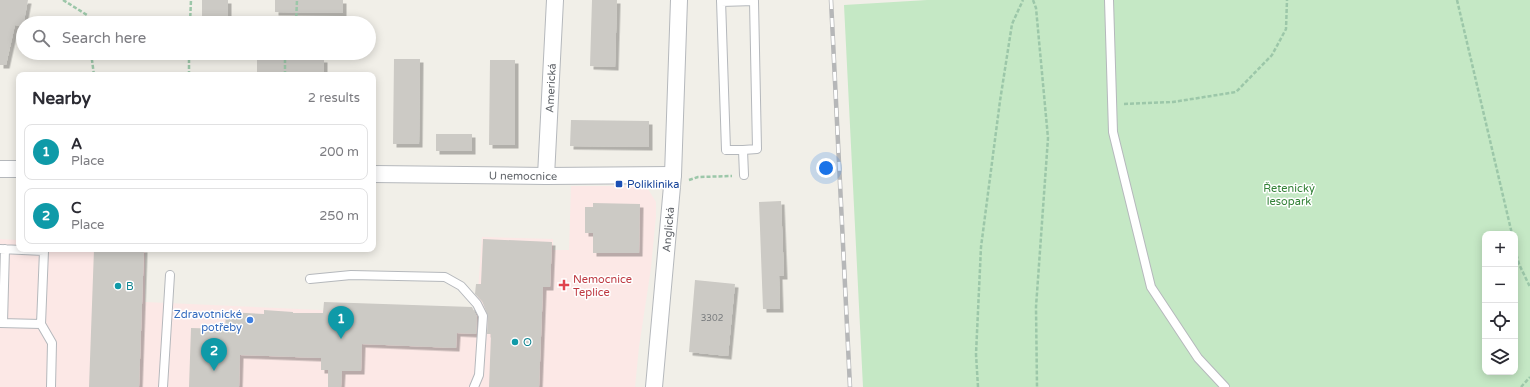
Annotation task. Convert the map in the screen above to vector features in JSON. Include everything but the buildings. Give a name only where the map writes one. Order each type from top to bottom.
[{"type":"street","name":"Americká","points":[[546,176],[555,0]]},
{"type":"street","name":"Anglická","points":[[654,387],[673,175],[679,0]]},
{"type":"street","points":[[0,169],[16,169]]},
{"type":"street","name":"U nemocnice","points":[[376,174],[546,176],[673,175]]},
{"type":"lane","points":[[1109,0],[1113,132],[1151,287],[1198,358],[1225,387]]},
{"type":"lane","points":[[721,1],[754,1],[757,149],[743,150],[726,150],[721,1]]},
{"type":"lane","points":[[743,150],[744,175]]},
{"type":"lane","points":[[16,250],[3,249],[2,323],[42,324]]},
{"type":"lane","points":[[44,252],[42,324],[52,343],[51,387]]},
{"type":"lane","points":[[163,387],[170,275]]},
{"type":"lane","points":[[310,279],[351,275],[445,277],[461,286],[477,304],[483,316],[479,375],[474,387]]},
{"type":"path","points":[[63,0],[87,16]]},
{"type":"path","points":[[190,16],[191,0]]},
{"type":"path","points":[[296,16],[297,0]]},
{"type":"path","points":[[978,387],[976,354],[981,247],[1000,101],[1012,24],[1023,0]]},
{"type":"path","points":[[1033,0],[1036,8],[1048,138],[1036,307],[1037,387]]},
{"type":"path","points":[[1112,105],[1174,102],[1236,92],[1272,55],[1286,29],[1287,0]]},
{"type":"path","points":[[1458,0],[1511,231]]},
{"type":"path","points":[[92,60],[94,72]]},
{"type":"path","points":[[189,60],[189,72]]},
{"type":"path","points":[[285,60],[285,72]]},
{"type":"path","points":[[698,177],[744,175]]},
{"type":"path","points":[[1518,260],[1530,287]]},
{"type":"path","points":[[1521,387],[1530,377]]},
{"type":"shaded area","name":"Nemocnice Teplice","points":[[571,186],[641,186],[648,189],[656,202],[656,216],[651,268],[639,347],[635,387],[0,387],[0,239],[16,240],[16,252],[145,252],[145,302],[476,317],[482,237],[553,239],[553,250],[569,250]]},
{"type":"green space","name":"Řetenický lesopark","points":[[927,0],[1530,0],[1530,387],[863,387],[844,5]]},
{"type":"railway","points":[[831,0],[850,387]]},
{"type":"place","name":"Poliklinika","points":[[619,184]]},
{"type":"place","name":"Nemocnice Teplice","points":[[564,285]]},
{"type":"place","name":"B","points":[[118,286]]},
{"type":"place","name":"Zdravotnické potřeby","points":[[250,320]]},
{"type":"place","name":"A","points":[[341,339]]},
{"type":"place","name":"O","points":[[515,342]]},
{"type":"place","name":"C","points":[[214,371]]}]
